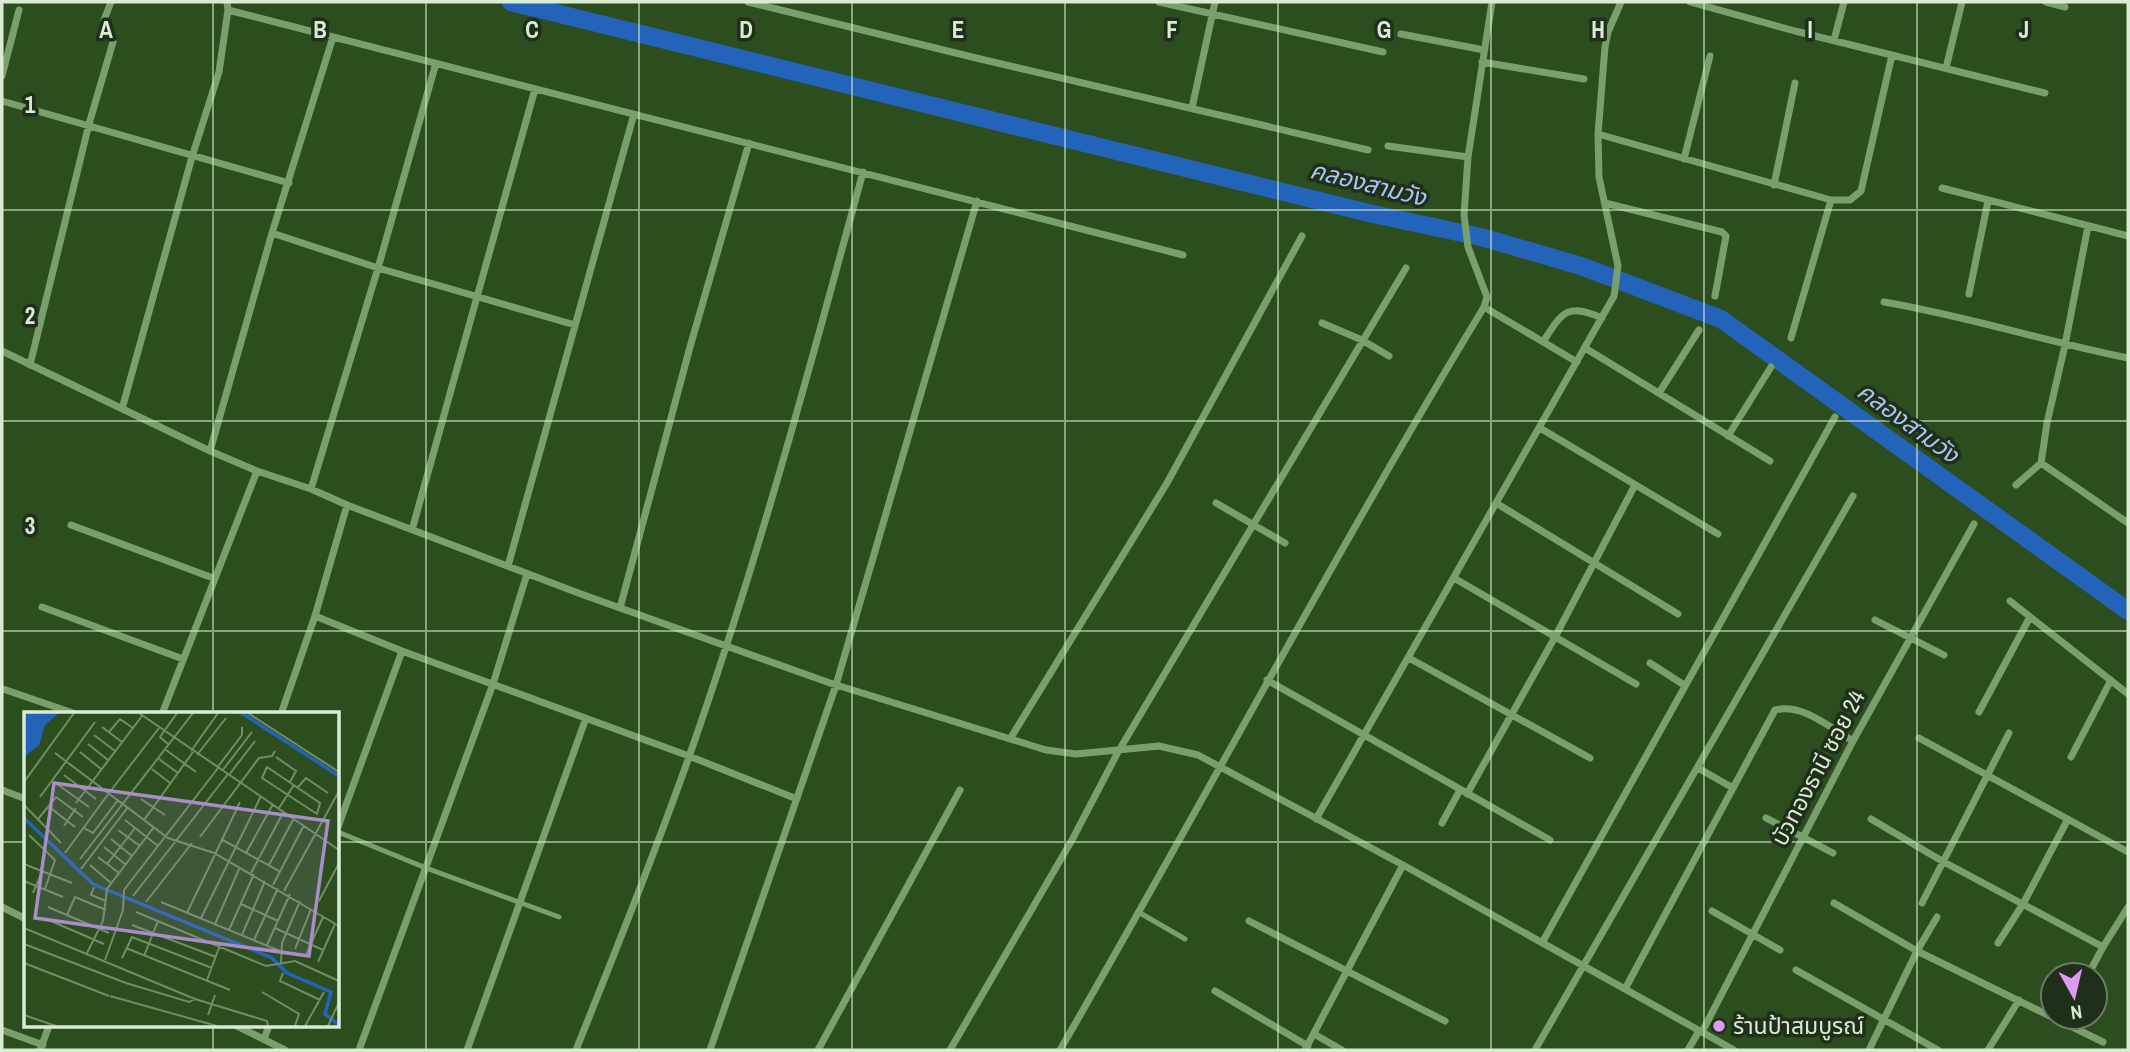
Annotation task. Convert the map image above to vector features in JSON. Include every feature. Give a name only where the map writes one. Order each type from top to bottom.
[{"type":"street","points":[[104,20],[111,2]]},
{"type":"street","points":[[748,2],[1368,150]]},
{"type":"street","points":[[1159,2],[1383,52]]},
{"type":"street","points":[[1192,108],[1215,2]]},
{"type":"street","points":[[1060,1050],[1140,913],[1267,680],[1484,307],[1487,297],[1468,247],[1464,215],[1468,156],[1492,2]]},
{"type":"street","points":[[1316,819],[1614,296],[1618,266],[1599,177],[1598,135],[1605,47],[1620,2]]},
{"type":"street","points":[[1690,2],[2045,93]]},
{"type":"street","points":[[1834,40],[1844,2]]},
{"type":"street","points":[[1946,68],[1962,2]]},
{"type":"street","points":[[2046,2],[2065,7]]},
{"type":"street","points":[[122,410],[192,157],[219,72],[228,6],[333,37],[1182,255]]},
{"type":"street","points":[[2,76],[19,10]]},
{"type":"street","points":[[1401,34],[1484,50]]},
{"type":"street","points":[[210,451],[272,233],[333,37]]},
{"type":"street","points":[[30,365],[89,124],[113,42]]},
{"type":"street","points":[[1598,135],[1831,200],[1850,200],[1861,191],[1892,55]]},
{"type":"street","points":[[1684,159],[1710,56]]},
{"type":"street","points":[[1482,62],[1584,79]]},
{"type":"street","points":[[311,489],[436,63]]},
{"type":"street","points":[[1774,184],[1796,83]]},
{"type":"street","points":[[412,530],[535,89]]},
{"type":"street","points":[[2,101],[289,183]]},
{"type":"street","points":[[508,566],[634,114]]},
{"type":"street","points":[[620,608],[690,347],[749,143]]},
{"type":"street","points":[[1388,146],[1468,156]]},
{"type":"street","points":[[576,1050],[689,756],[726,646],[788,448],[863,172]]},
{"type":"street","points":[[1942,188],[2128,236]]},
{"type":"street","points":[[1791,338],[1831,200]]},
{"type":"street","points":[[710,1050],[836,685],[977,201]]},
{"type":"street","points":[[1969,294],[1989,201]]},
{"type":"street","points":[[1605,203],[1721,232],[1726,236],[1715,296]]},
{"type":"street","points":[[2017,485],[2041,463],[2088,226]]},
{"type":"street","points":[[272,233],[378,268],[575,325]]},
{"type":"street","points":[[1010,738],[1167,483],[1302,236]]},
{"type":"street","points":[[950,1050],[1072,840],[1118,752],[1406,268]]},
{"type":"street","points":[[1884,302],[1916,307],[2128,358]]},
{"type":"street","points":[[1484,307],[1577,362]]},
{"type":"street","points":[[1543,342],[1562,314],[1574,309],[1602,318]]},
{"type":"street","points":[[1322,323],[1362,340],[1389,356]]},
{"type":"street","points":[[1659,393],[1699,330]]},
{"type":"street","points":[[1585,348],[1770,461]]},
{"type":"street","points":[[2,351],[122,410],[257,471],[311,489],[620,608],[836,685],[1046,750],[1076,754],[1159,746],[1198,755],[1403,865],[1734,1050]]},
{"type":"street","points":[[1728,436],[1771,367]]},
{"type":"street","points":[[1542,943],[1835,417]]},
{"type":"street","points":[[1540,429],[1718,534]]},
{"type":"street","points":[[2041,463],[2128,523]]},
{"type":"street","points":[[163,712],[257,471]]},
{"type":"street","points":[[1443,823],[1555,637],[1635,485]]},
{"type":"street","points":[[1535,1050],[1853,496]]},
{"type":"street","points":[[1216,503],[1285,543]]},
{"type":"street","points":[[1496,503],[1678,614]]},
{"type":"street","points":[[282,712],[315,616],[347,505]]},
{"type":"street","name":"บัวทองธานี ซอย 24","points":[[1688,1050],[1753,934],[1853,741],[1974,524]]},
{"type":"street","points":[[71,525],[213,578]]},
{"type":"street","points":[[359,1050],[493,684],[527,573]]},
{"type":"street","points":[[1454,578],[1636,684]]},
{"type":"street","points":[[2010,601],[2128,694]]},
{"type":"street","points":[[42,607],[183,659]]},
{"type":"street","points":[[315,616],[797,799]]},
{"type":"street","points":[[1979,712],[2030,617]]},
{"type":"street","points":[[1875,620],[1944,655]]},
{"type":"street","points":[[340,823],[402,651]]},
{"type":"street","points":[[1409,658],[1590,758]]},
{"type":"street","points":[[1650,663],[1684,685]]},
{"type":"street","points":[[1267,680],[1550,840]]},
{"type":"street","points":[[2071,757],[2111,680]]},
{"type":"street","points":[[3,689],[70,712]]},
{"type":"street","points":[[1625,989],[1775,710],[1788,707],[1801,711],[1853,741]]},
{"type":"street","points":[[467,1050],[586,718]]},
{"type":"street","points":[[1922,903],[2009,733]]},
{"type":"street","points":[[1920,738],[2128,852]]},
{"type":"street","points":[[1698,768],[1733,788]]},
{"type":"street","points":[[2,790],[24,798]]},
{"type":"street","points":[[818,1050],[960,790]]},
{"type":"street","points":[[1766,818],[1833,853]]},
{"type":"street","points":[[1871,819],[1942,862],[2103,947]]},
{"type":"street","points":[[1998,943],[2023,904],[2068,819]]},
{"type":"street","points":[[1216,991],[1307,1048],[1403,865]]},
{"type":"street","points":[[1834,903],[1917,951],[2103,1042]]},
{"type":"street","points":[[2,906],[24,918]]},
{"type":"street","points":[[2096,961],[2128,907]]},
{"type":"street","points":[[1712,911],[1780,950]]},
{"type":"street","points":[[1869,1050],[1917,951],[1937,917]]},
{"type":"street","points":[[1249,921],[1445,1021]]},
{"type":"street","points":[[1796,970],[1938,1050]]},
{"type":"street","points":[[1989,1050],[2019,1000]]},
{"type":"street","points":[[2,1030],[41,1048],[48,1028]]},
{"type":"street","points":[[241,1028],[285,1050]]},
{"type":"street","points":[[264,1039],[267,1028]]},
{"type":"street","points":[[1314,1034],[1342,1050]]},
{"type":"lane","points":[[340,830],[426,868],[559,917]]},
{"type":"lane","points":[[1140,913],[1185,939]]},
{"type":"waterway","name":"คลองสามวัง","points":[[511,2],[1373,214],[1481,237],[1581,266],[1721,319],[2128,611]]},
{"type":"place","name":"ร้านป้าสมบูรณ์","points":[[1719,1026]]}]
